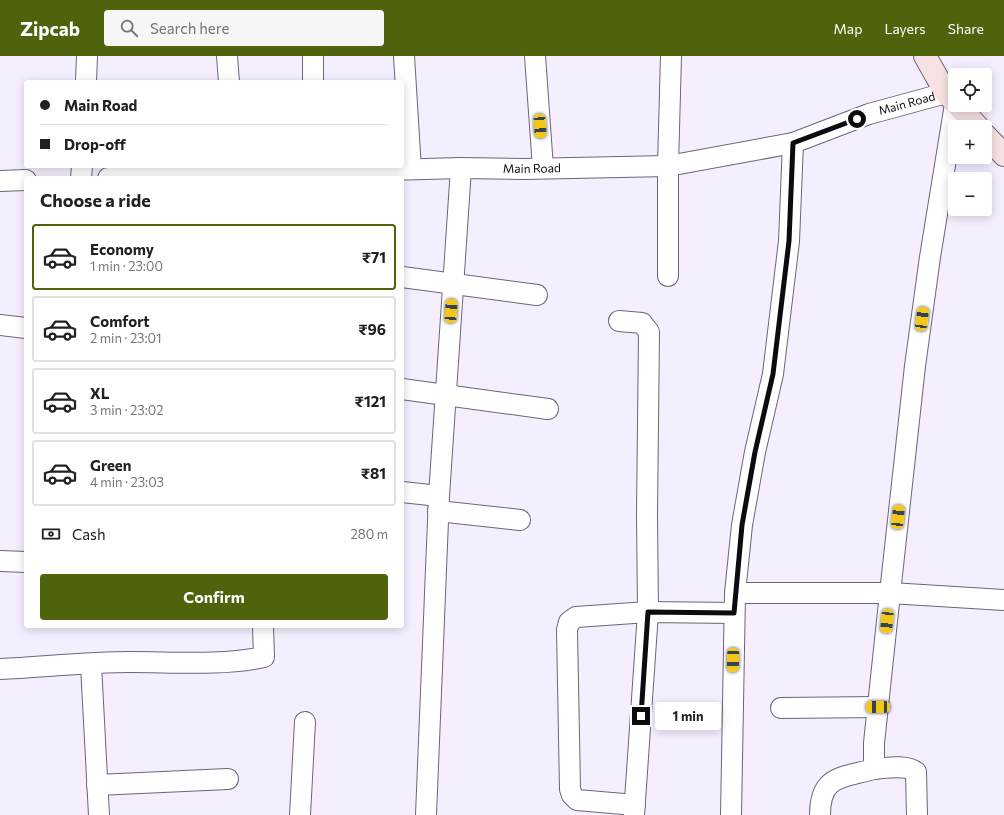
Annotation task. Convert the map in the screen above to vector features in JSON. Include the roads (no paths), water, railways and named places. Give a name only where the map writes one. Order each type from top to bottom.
[{"type":"street","points":[[86,80],[87,56]]},
{"type":"street","points":[[227,56],[228,80]]},
{"type":"street","points":[[313,56],[313,80]]},
{"type":"street","points":[[404,56],[411,169]]},
{"type":"street","points":[[535,56],[542,168]]},
{"type":"street","points":[[668,276],[668,166],[671,56]]},
{"type":"street","points":[[925,56],[948,92]]},
{"type":"street","name":"Main Road","points":[[139,176],[233,170],[668,166],[793,143],[869,114],[948,102]]},
{"type":"street","points":[[874,769],[878,707],[918,343],[952,112]]},
{"type":"street","points":[[964,112],[972,120]]},
{"type":"street","points":[[992,142],[1004,155]]},
{"type":"street","points":[[731,815],[735,593],[742,525],[752,466],[773,374],[789,241],[793,143]]},
{"type":"street","points":[[426,815],[439,503],[461,168]]},
{"type":"street","points":[[0,181],[24,180]]},
{"type":"street","points":[[404,277],[538,295]]},
{"type":"street","points":[[619,321],[642,322],[649,332],[647,515],[648,612],[635,810],[577,800],[572,795],[570,789],[567,630],[569,622],[576,617],[648,612],[734,613]]},
{"type":"street","points":[[0,325],[24,328]]},
{"type":"street","points":[[404,389],[548,409]]},
{"type":"street","points":[[404,493],[439,503],[520,520]]},
{"type":"street","points":[[0,561],[24,562]]},
{"type":"street","points":[[735,593],[890,593],[1004,600]]},
{"type":"street","points":[[0,669],[128,662],[233,662],[260,658],[264,657],[263,628]]},
{"type":"street","points":[[91,665],[99,815]]},
{"type":"street","points":[[781,708],[878,707]]},
{"type":"street","points":[[300,815],[305,722]]},
{"type":"street","points":[[820,815],[822,792],[830,782],[874,769],[906,768],[912,769],[916,772],[917,815]]},
{"type":"street","points":[[97,785],[228,779]]}]
